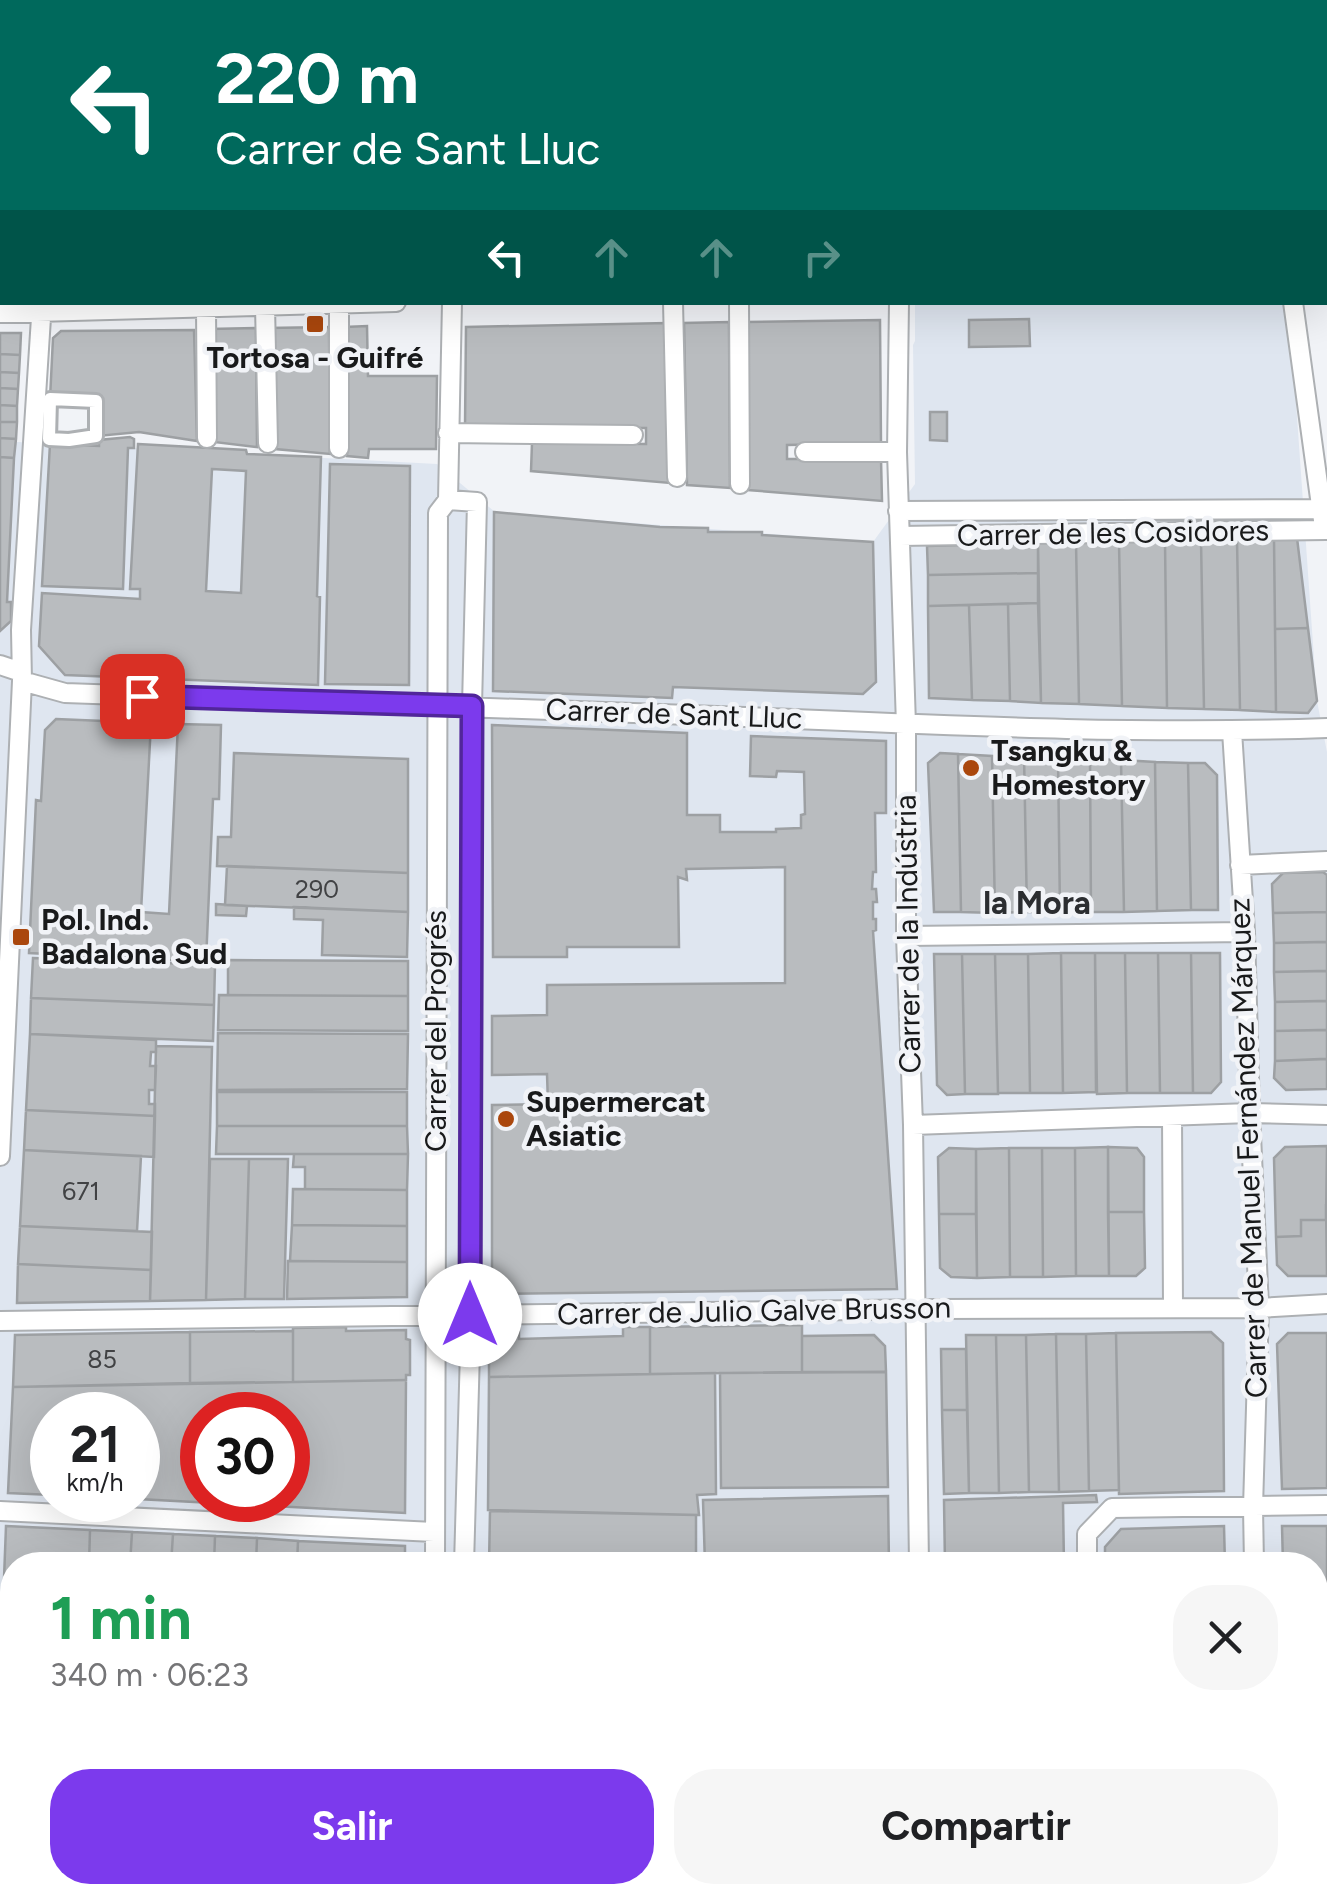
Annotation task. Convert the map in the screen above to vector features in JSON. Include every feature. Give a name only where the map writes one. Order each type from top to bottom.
[{"type":"street","points":[[0,313],[42,308],[302,305]]},
{"type":"street","points":[[339,305],[339,448]]},
{"type":"street","name":"Carrer del Progrés","points":[[434,1552],[438,513],[448,500],[452,305]]},
{"type":"street","points":[[674,305],[677,477]]},
{"type":"street","points":[[739,305],[740,484]]},
{"type":"street","name":"Carrer de la Indústria","points":[[899,305],[897,452],[906,724],[906,936],[919,1552]]},
{"type":"street","points":[[1293,305],[1327,541]]},
{"type":"street","points":[[265,306],[268,443]]},
{"type":"street","points":[[0,1156],[22,611],[42,308]]},
{"type":"street","points":[[206,308],[207,438]]},
{"type":"street","points":[[50,399],[96,401],[96,436],[49,439],[50,399]]},
{"type":"street","points":[[448,433],[633,435]]},
{"type":"street","points":[[805,452],[897,452]]},
{"type":"street","name":"Carrer del Progrés","points":[[448,500],[476,502],[470,1315],[464,1552]]},
{"type":"street","name":"Carrer de les Cosidores","points":[[898,512],[1321,509]]},
{"type":"street","name":"Carrer de les Cosidores","points":[[900,536],[1326,530]]},
{"type":"street","name":"Carrer de Sant Lluc","points":[[0,666],[65,694],[437,704],[906,724],[1232,731],[1327,728]]},
{"type":"street","name":"Carrer de Manuel Fernández Márquez","points":[[1232,731],[1245,932],[1259,1308],[1254,1552]]},
{"type":"street","points":[[1240,865],[1327,861]]},
{"type":"street","points":[[906,936],[1245,932]]},
{"type":"street","points":[[912,1124],[1250,1113],[1327,1115]]},
{"type":"street","points":[[1172,1116],[1174,1307]]},
{"type":"street","name":"Carrer de Julio Galve Brusson","points":[[0,1321],[1259,1308],[1327,1304]]},
{"type":"street","points":[[1087,1552],[1087,1534],[1112,1508],[1327,1505]]},
{"type":"street","points":[[0,1511],[434,1532]]},
{"type":"shaded area","points":[[915,305],[1289,305],[1317,701],[1327,752],[1327,1552],[0,1552],[0,441],[437,464],[495,512],[873,542],[915,484]]},
{"type":"building","points":[[1029,319],[1030,346],[969,347],[969,320]]},
{"type":"building","points":[[880,320],[881,443],[787,445],[787,459],[881,459],[882,501],[748,490],[745,322]]},
{"type":"building","points":[[729,322],[730,488],[687,485],[684,323]]},
{"type":"building","points":[[667,323],[670,483],[531,471],[532,443],[646,444],[646,428],[465,427],[466,327]]},
{"type":"building","points":[[367,326],[368,376],[437,376],[436,449],[369,449],[368,458],[347,456],[345,327]]},
{"type":"building","points":[[329,327],[330,454],[275,449],[274,366],[268,328]]},
{"type":"building","points":[[256,328],[257,447],[214,442],[210,329]]},
{"type":"building","points":[[194,330],[197,441],[139,432],[98,436],[97,401],[50,399],[53,338],[61,331]]},
{"type":"building","points":[[0,333],[21,333],[20,355],[0,354]]},
{"type":"building","points":[[0,354],[20,355],[19,373],[0,372]]},
{"type":"building","points":[[0,372],[19,373],[18,389],[0,388]]},
{"type":"building","points":[[0,388],[18,389],[17,406],[0,405]]},
{"type":"building","points":[[0,405],[17,406],[17,422],[0,422]]},
{"type":"building","points":[[930,412],[947,412],[947,441],[930,440]]},
{"type":"building","points":[[0,422],[17,422],[16,439],[0,438]]},
{"type":"building","points":[[0,438],[16,439],[14,458],[0,457]]},
{"type":"building","points":[[134,439],[134,448],[128,448],[123,589],[42,586],[50,444],[99,446],[99,440]]},
{"type":"building","points":[[138,444],[321,457],[318,685],[65,675],[39,646],[42,593],[140,599],[140,589],[130,589]],"holes":[[[212,469],[246,471],[241,593],[206,591]]]},
{"type":"building","points":[[0,457],[14,458],[7,602],[11,602],[11,621],[0,631]]},
{"type":"building","points":[[330,464],[410,466],[409,685],[325,684]]},
{"type":"building","points":[[494,512],[708,528],[708,532],[762,532],[873,542],[876,682],[863,694],[673,687],[672,698],[493,691]]},
{"type":"building","points":[[1297,538],[1308,628],[1275,629],[1274,539]]},
{"type":"building","points":[[1237,539],[1274,539],[1276,712],[1240,710]]},
{"type":"building","points":[[1237,539],[1240,710],[1204,709],[1201,540]]},
{"type":"building","points":[[1201,540],[1204,709],[1167,708],[1165,541]]},
{"type":"building","points":[[1165,541],[1167,708],[1122,706],[1119,542]]},
{"type":"building","points":[[1119,542],[1122,706],[1079,704],[1076,543]]},
{"type":"building","points":[[1038,543],[1038,573],[928,575],[927,546]]},
{"type":"building","points":[[1038,543],[1076,543],[1079,704],[1041,703]]},
{"type":"building","points":[[1038,573],[1038,603],[928,606],[928,575]]},
{"type":"building","points":[[1038,603],[1041,703],[1010,701],[1008,604]]},
{"type":"building","points":[[1008,604],[1010,701],[972,700],[969,605]]},
{"type":"building","points":[[969,605],[972,700],[929,698],[928,606]]},
{"type":"building","points":[[1308,628],[1317,701],[1308,713],[1276,712],[1275,629]]},
{"type":"building","points":[[56,719],[151,723],[141,912],[169,914],[178,724],[221,725],[219,799],[213,799],[206,962],[29,953],[36,800],[41,801],[45,730]]},
{"type":"building","points":[[492,725],[687,733],[687,815],[720,815],[720,832],[801,828],[801,815],[805,814],[804,772],[750,776],[751,736],[886,741],[886,813],[875,813],[876,872],[872,889],[876,889],[877,902],[873,902],[873,931],[897,1289],[492,1294],[492,1105],[548,1104],[547,1074],[492,1075],[492,1016],[547,1015],[547,985],[785,983],[785,867],[686,869],[687,880],[678,877],[679,947],[567,947],[567,957],[493,957]]},
{"type":"building","points":[[234,753],[408,759],[408,873],[217,866],[218,837],[231,837]]},
{"type":"building","points":[[940,753],[958,754],[961,912],[934,912],[928,763]]},
{"type":"building","points":[[958,754],[992,756],[995,913],[961,912]]},
{"type":"building","points":[[992,756],[1024,756],[1027,912],[995,913]]},
{"type":"building","points":[[1024,756],[1058,758],[1060,912],[1027,912]]},
{"type":"building","points":[[1058,758],[1090,759],[1091,912],[1060,912]]},
{"type":"building","points":[[1090,759],[1121,760],[1124,912],[1091,912]]},
{"type":"building","points":[[1121,760],[1155,762],[1157,911],[1124,912]]},
{"type":"building","points":[[1155,762],[1188,763],[1191,910],[1157,911]]},
{"type":"building","points":[[1188,763],[1205,763],[1217,775],[1218,910],[1191,910]]},
{"type":"building","points":[[227,866],[408,873],[408,912],[225,905]]},
{"type":"building","points":[[1283,873],[1327,875],[1327,912],[1273,913],[1272,884]]},
{"type":"building","points":[[216,904],[247,906],[246,916],[216,915]]},
{"type":"building","points":[[294,907],[408,912],[407,957],[322,955],[323,920],[294,919]]},
{"type":"building","points":[[1327,912],[1327,942],[1274,943],[1273,913]]},
{"type":"building","points":[[1327,942],[1327,971],[1274,972],[1274,943]]},
{"type":"building","points":[[1061,953],[1095,953],[1096,1092],[1063,1093]]},
{"type":"building","points":[[1061,953],[1063,1093],[1030,1093],[1028,954]]},
{"type":"building","points":[[1095,953],[1125,953],[1127,1093],[1097,1094]]},
{"type":"building","points":[[1125,953],[1158,953],[1160,1093],[1127,1093]]},
{"type":"building","points":[[1158,953],[1191,953],[1193,1093],[1160,1093]]},
{"type":"building","points":[[1191,953],[1220,953],[1221,1082],[1211,1093],[1193,1093]]},
{"type":"building","points":[[934,954],[962,954],[965,1094],[947,1095],[937,1085]]},
{"type":"building","points":[[962,954],[995,954],[998,1094],[965,1094]]},
{"type":"building","points":[[995,954],[1028,954],[1030,1093],[998,1093]]},
{"type":"building","points":[[33,958],[215,965],[214,1005],[31,998]]},
{"type":"building","points":[[228,960],[408,961],[408,996],[228,995]]},
{"type":"building","points":[[1327,971],[1327,1001],[1275,1002],[1274,972]]},
{"type":"building","points":[[219,995],[408,996],[408,1031],[218,1030]]},
{"type":"building","points":[[31,998],[214,1005],[213,1041],[30,1034]]},
{"type":"building","points":[[1327,1001],[1327,1030],[1275,1031],[1275,1002]]},
{"type":"building","points":[[1327,1030],[1327,1059],[1275,1061],[1275,1031]]},
{"type":"building","points":[[218,1033],[408,1034],[407,1089],[217,1090]]},
{"type":"building","points":[[30,1034],[156,1040],[150,1066],[156,1066],[155,1090],[149,1090],[149,1104],[155,1104],[155,1116],[26,1110]]},
{"type":"building","points":[[156,1046],[212,1047],[206,1300],[150,1301]]},
{"type":"building","points":[[1327,1059],[1327,1089],[1286,1090],[1274,1078],[1275,1061]]},
{"type":"building","points":[[217,1092],[407,1092],[407,1126],[217,1126]]},
{"type":"building","points":[[26,1110],[155,1116],[154,1157],[24,1150]]},
{"type":"building","points":[[217,1126],[407,1126],[408,1154],[216,1154]]},
{"type":"building","points":[[1327,1146],[1326,1220],[1301,1220],[1301,1236],[1276,1237],[1274,1158],[1285,1147]]},
{"type":"building","points":[[1108,1147],[1137,1148],[1144,1157],[1144,1212],[1108,1212]]},
{"type":"building","points":[[1108,1147],[1109,1276],[1076,1276],[1075,1148]]},
{"type":"building","points":[[949,1148],[976,1149],[976,1214],[939,1214],[938,1157]]},
{"type":"building","points":[[1009,1148],[1042,1148],[1043,1277],[1010,1277]]},
{"type":"building","points":[[1009,1148],[1010,1277],[977,1278],[976,1149]]},
{"type":"building","points":[[1042,1148],[1075,1148],[1076,1276],[1043,1277]]},
{"type":"building","points":[[24,1150],[141,1156],[137,1231],[20,1226]]},
{"type":"building","points":[[294,1154],[408,1154],[407,1190],[305,1189],[305,1167],[293,1167]]},
{"type":"building","points":[[210,1159],[249,1159],[245,1299],[206,1300]]},
{"type":"building","points":[[249,1159],[288,1159],[284,1299],[245,1299]]},
{"type":"building","points":[[293,1189],[407,1190],[407,1226],[292,1225]]},
{"type":"building","points":[[1326,1204],[1327,1276],[1288,1276],[1277,1265],[1276,1237],[1301,1236],[1301,1220],[1326,1220]]},
{"type":"building","points":[[1108,1212],[1144,1212],[1145,1268],[1136,1276],[1109,1276]]},
{"type":"building","points":[[939,1214],[976,1214],[977,1278],[951,1277],[940,1268]]},
{"type":"building","points":[[292,1225],[407,1226],[407,1262],[290,1261]]},
{"type":"building","points":[[20,1226],[152,1232],[151,1270],[18,1264]]},
{"type":"building","points":[[288,1261],[407,1262],[407,1297],[287,1299]]},
{"type":"building","points":[[18,1264],[151,1270],[150,1301],[17,1303]]},
{"type":"building","points":[[802,1325],[802,1372],[650,1374],[650,1327]]},
{"type":"building","points":[[346,1327],[346,1331],[406,1330],[406,1339],[410,1340],[410,1375],[406,1375],[406,1380],[293,1382],[293,1328]]},
{"type":"building","points":[[623,1327],[650,1327],[650,1374],[489,1377],[489,1328],[519,1328],[519,1339],[623,1336]]},
{"type":"building","points":[[293,1331],[293,1382],[190,1383],[190,1332]]},
{"type":"building","points":[[190,1332],[190,1383],[13,1387],[15,1335]]},
{"type":"building","points":[[1211,1332],[1223,1343],[1224,1491],[1119,1494],[1116,1333]]},
{"type":"building","points":[[1116,1333],[1119,1490],[1089,1491],[1086,1334]]},
{"type":"building","points":[[1288,1333],[1327,1333],[1327,1488],[1282,1489],[1277,1344]]},
{"type":"building","points":[[1056,1334],[1059,1492],[1029,1492],[1026,1335]]},
{"type":"building","points":[[1056,1334],[1086,1334],[1089,1491],[1059,1492]]},
{"type":"building","points":[[874,1335],[885,1346],[886,1372],[802,1372],[802,1336]]},
{"type":"building","points":[[966,1335],[996,1335],[999,1493],[969,1493]]},
{"type":"building","points":[[996,1335],[1026,1335],[1029,1492],[999,1493]]},
{"type":"building","points":[[941,1349],[966,1349],[967,1410],[942,1410]]},
{"type":"building","points":[[886,1372],[888,1487],[721,1488],[720,1373]]},
{"type":"building","points":[[715,1373],[716,1494],[697,1495],[699,1515],[488,1510],[489,1377]]},
{"type":"building","points":[[406,1380],[405,1513],[310,1508],[310,1392],[180,1392],[180,1501],[160,1500],[160,1392],[30,1392],[30,1494],[8,1493],[13,1387]]},
{"type":"building","points":[[942,1410],[967,1410],[969,1493],[944,1494]]},
{"type":"building","points":[[1096,1495],[1097,1502],[1063,1503],[1064,1552],[945,1552],[944,1500]]},
{"type":"building","points":[[888,1496],[889,1552],[705,1552],[703,1500]]},
{"type":"building","points":[[490,1511],[696,1515],[696,1552],[489,1552]]},
{"type":"building","points":[[6,1526],[90,1530],[89,1552],[5,1552]]},
{"type":"building","points":[[1224,1526],[1225,1552],[1105,1552],[1121,1529]]},
{"type":"building","points":[[1282,1526],[1327,1526],[1327,1552],[1283,1552]]},
{"type":"building","points":[[90,1530],[132,1532],[131,1552],[89,1552]]},
{"type":"building","points":[[132,1532],[173,1534],[172,1552],[131,1552]]},
{"type":"building","points":[[173,1534],[215,1536],[214,1552],[172,1552]]},
{"type":"building","points":[[215,1536],[257,1538],[256,1552],[214,1552]]},
{"type":"building","points":[[257,1538],[298,1541],[298,1552],[256,1552]]},
{"type":"building","points":[[298,1541],[405,1546],[405,1552],[298,1552]]},
{"type":"place","name":"Tortosa - Guifré","points":[[315,324]]},
{"type":"place","name":"Tsangku & Homestory","points":[[971,768]]},
{"type":"place","name":"Pol. Ind. Badalona Sud","points":[[21,937]]},
{"type":"place","name":"Supermercat Asiatic","points":[[506,1119]]},
{"type":"district","name":"la Mora","points":[[1037,903]]},
{"type":"route","points":[[142,696],[472,706],[470,1315]]}]
